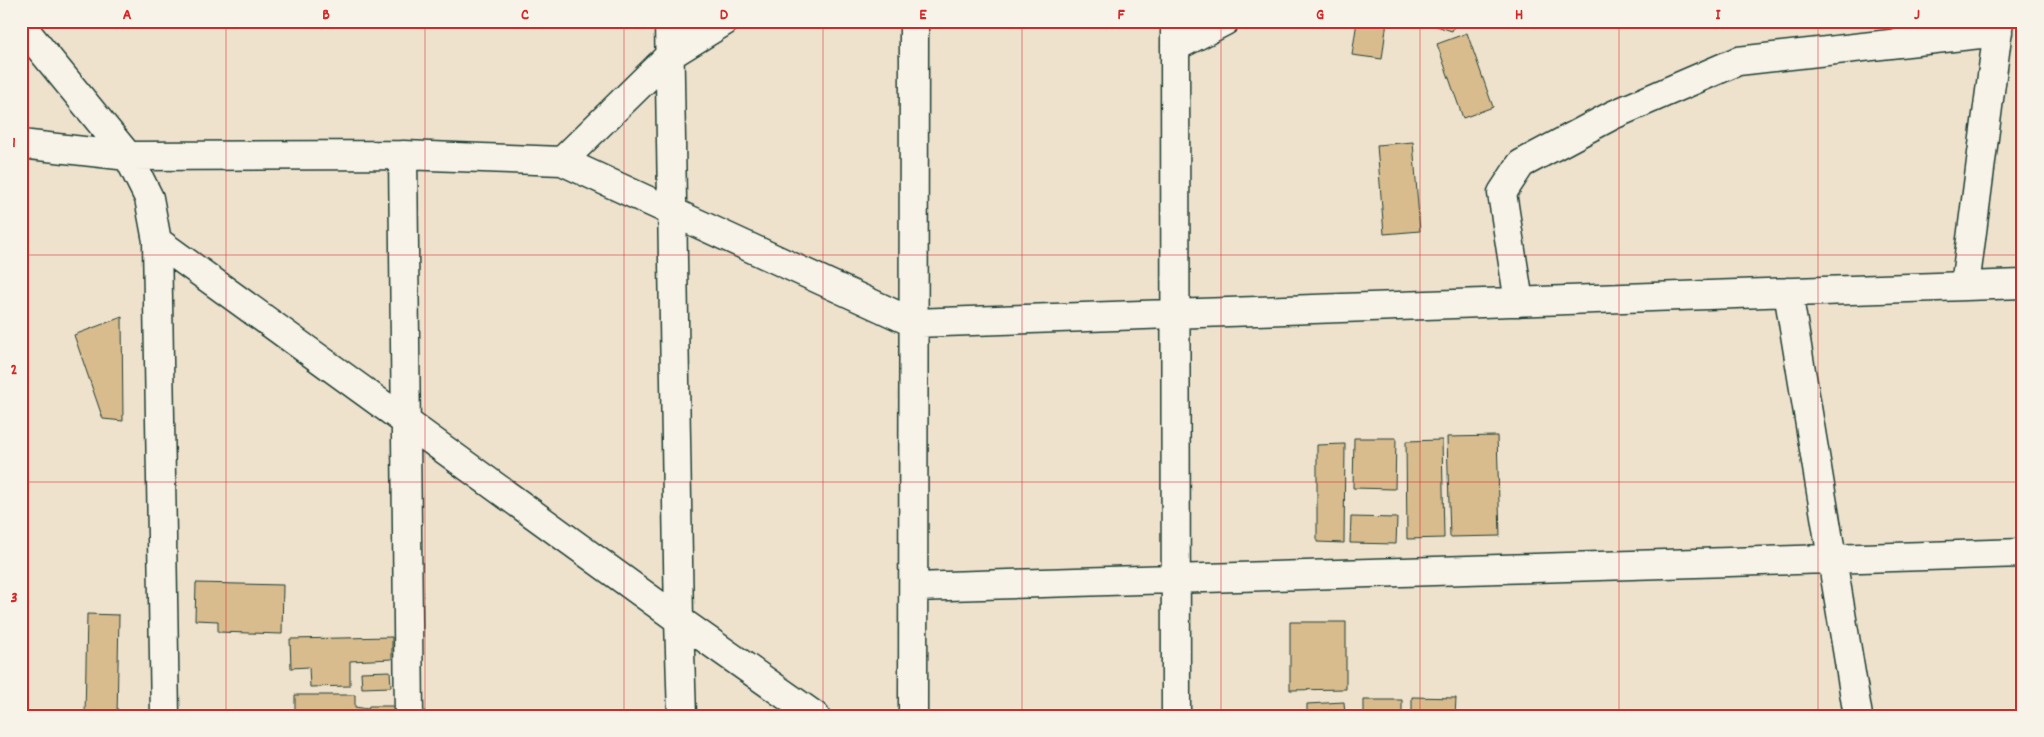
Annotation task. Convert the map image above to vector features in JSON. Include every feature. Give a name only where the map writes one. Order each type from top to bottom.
[{"type":"street","points":[[669,21],[678,620],[682,716]]},
{"type":"street","points":[[562,162],[670,55],[725,21]]},
{"type":"street","points":[[913,716],[914,21]]},
{"type":"street","points":[[1176,716],[1175,34],[1225,21]]},
{"type":"street","points":[[21,25],[128,156],[149,198],[157,241],[165,716]]},
{"type":"street","points":[[1519,302],[1502,193],[1520,164],[1613,115],[1738,62],[1998,27],[1965,286]]},
{"type":"street","points":[[21,144],[128,156],[403,155],[562,162],[914,323],[2023,284]]},
{"type":"street","points":[[403,155],[410,716]]},
{"type":"street","points":[[157,241],[678,620],[814,716]]},
{"type":"street","points":[[1788,292],[1858,716]]},
{"type":"street","points":[[914,587],[2023,553]]},
{"type":"building","points":[[1357,21],[1387,21],[1382,59],[1352,55]]},
{"type":"building","points":[[1421,21],[1456,21],[1452,31]]},
{"type":"building","points":[[1467,33],[1493,107],[1463,118],[1437,44]]},
{"type":"building","points":[[1413,142],[1420,231],[1384,234],[1377,145]]},
{"type":"building","points":[[122,317],[123,421],[103,419],[74,335]]},
{"type":"building","points":[[1497,436],[1500,536],[1450,537],[1447,437]]},
{"type":"building","points":[[1354,438],[1396,438],[1395,489],[1353,488]]},
{"type":"building","points":[[1442,440],[1444,538],[1407,539],[1406,441]]},
{"type":"building","points":[[1345,444],[1344,543],[1317,542],[1317,445]]},
{"type":"building","points":[[1351,517],[1397,518],[1396,544],[1350,543]]},
{"type":"building","points":[[196,583],[283,585],[282,634],[218,632],[218,621],[195,620]]},
{"type":"building","points":[[87,614],[119,615],[117,716],[85,716]]},
{"type":"building","points":[[1290,622],[1346,622],[1346,689],[1290,690]]},
{"type":"building","points":[[392,637],[392,659],[350,661],[350,686],[310,687],[309,667],[291,668],[290,639]]},
{"type":"building","points":[[390,671],[391,687],[362,688],[361,672]]},
{"type":"building","points":[[295,695],[355,695],[355,707],[368,709],[369,706],[393,706],[393,716],[295,716]]},
{"type":"building","points":[[1412,697],[1456,698],[1455,716],[1412,716]]},
{"type":"building","points":[[1364,700],[1402,700],[1402,716],[1364,716]]},
{"type":"building","points":[[1344,702],[1345,716],[1307,716],[1307,704]]}]
